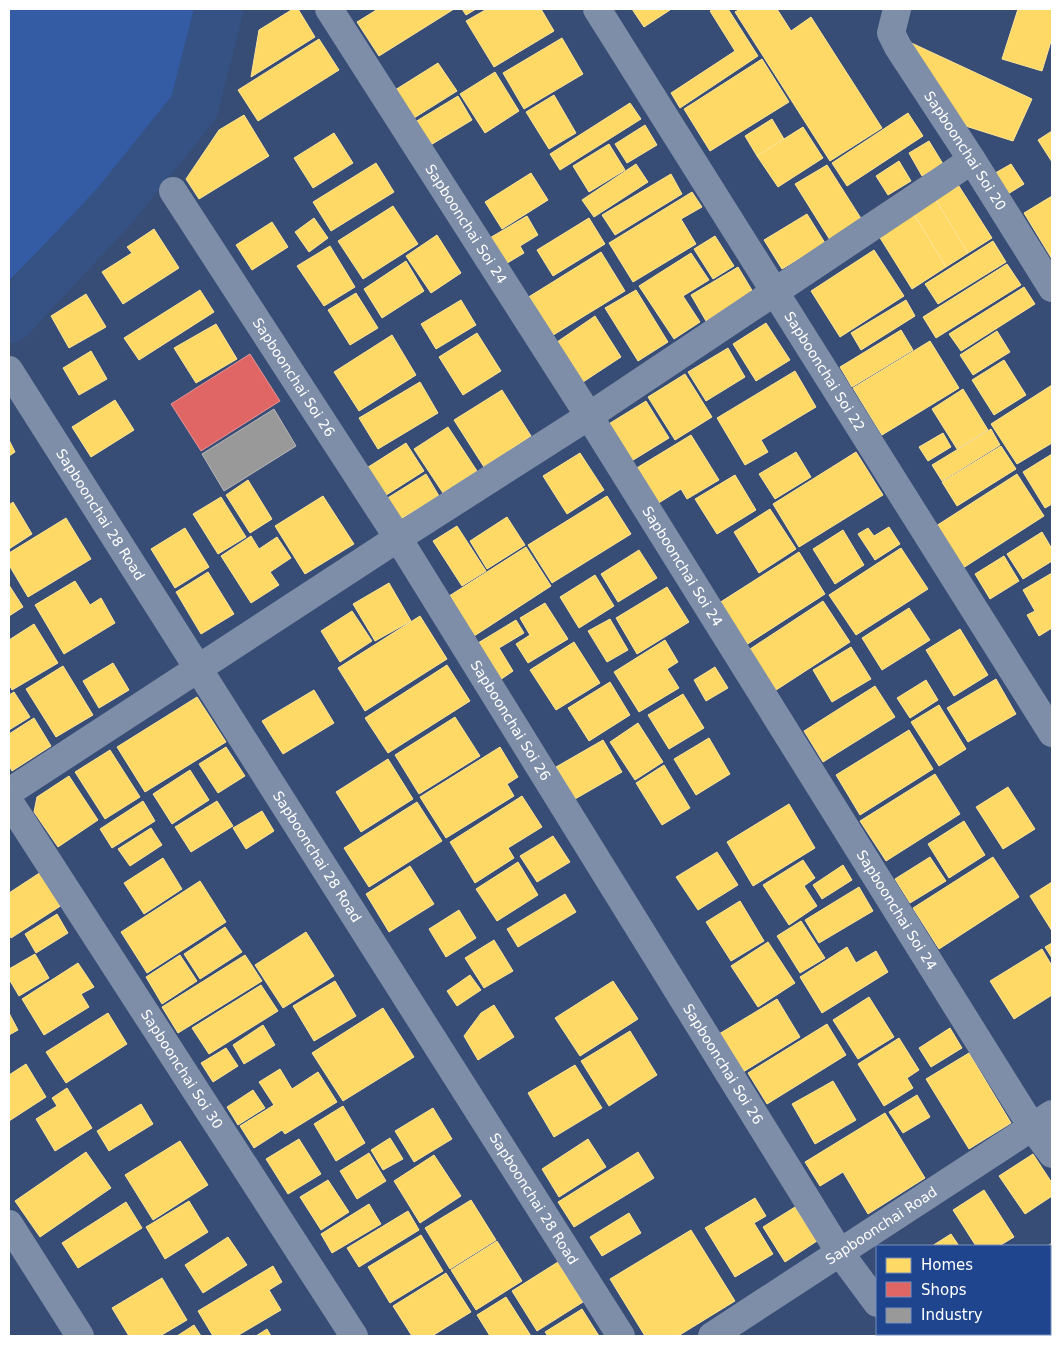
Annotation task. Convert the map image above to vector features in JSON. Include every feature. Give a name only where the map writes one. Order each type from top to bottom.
[{"type":"street","name":"Sapboonchai Soi 24","points":[[329,9],[1042,1120],[1052,1154]]},
{"type":"street","name":"Sapboonchai Soi 22","points":[[597,9],[1052,733]]},
{"type":"street","name":"Sapboonchai Soi 20","points":[[897,9],[891,33],[898,47],[972,160],[1052,288]]},
{"type":"street","points":[[9,792],[398,538],[589,416],[972,160]]},
{"type":"street","name":"Sapboonchai Soi 26","points":[[173,191],[398,538],[840,1253],[876,1302]]},
{"type":"street","name":"Sapboonchai 28 Road","points":[[11,374],[621,1336]]},
{"type":"street","name":"Sapboonchai Soi 30","points":[[9,801],[354,1336]]},
{"type":"street","name":"Sapboonchai Road","points":[[712,1336],[1042,1120]]},
{"type":"street","points":[[9,1224],[80,1336]]},
{"type":"shaded area","points":[[9,9],[203,9],[191,73],[131,155],[9,281]]},
{"type":"building: Homes","points":[[293,9],[298,9],[315,37],[251,77],[259,30]]},
{"type":"building: Homes","points":[[378,9],[454,9],[379,56],[357,22]]},
{"type":"building: Homes","points":[[462,9],[476,9],[466,15]]},
{"type":"building: Homes","points":[[487,9],[541,9],[554,31],[494,67],[466,21]]},
{"type":"building: Homes","points":[[632,9],[669,9],[670,10],[644,27]]},
{"type":"building: Homes","points":[[714,9],[728,9],[758,56],[680,108],[671,93],[735,51],[710,11]]},
{"type":"building: Homes","points":[[740,9],[777,9],[791,31],[811,17],[882,128],[830,161],[735,12]]},
{"type":"building: Homes","points":[[1018,9],[1052,9],[1052,38],[1042,71],[1002,59]]},
{"type":"building: Homes","points":[[562,38],[583,74],[524,109],[503,73]]},
{"type":"building: Homes","points":[[319,39],[339,70],[258,121],[238,90]]},
{"type":"building: Homes","points":[[905,40],[1032,99],[1013,141],[956,123]]},
{"type":"building: Homes","points":[[762,59],[789,102],[710,151],[684,109]]},
{"type":"building: Homes","points":[[438,63],[457,91],[414,118],[395,90]]},
{"type":"building: Homes","points":[[495,72],[519,111],[485,133],[460,94]]},
{"type":"building: Homes","points":[[554,95],[576,133],[549,149],[526,112]]},
{"type":"building: Homes","points":[[458,96],[472,120],[429,146],[415,122]]},
{"type":"building: Homes","points":[[630,103],[641,119],[560,170],[550,154]]},
{"type":"building: Homes","points":[[908,113],[923,136],[847,186],[832,163]]},
{"type":"building: Homes","points":[[244,115],[269,156],[199,199],[186,179],[219,130]]},
{"type":"building: Homes","points":[[772,119],[784,139],[757,156],[745,136]]},
{"type":"building: Homes","points":[[645,125],[657,145],[627,163],[615,144]]},
{"type":"building: Homes","points":[[803,127],[823,158],[778,187],[757,156]]},
{"type":"building: Homes","points":[[1052,131],[1052,162],[1038,140]]},
{"type":"building: Homes","points":[[334,133],[353,163],[313,188],[294,158]]},
{"type":"building: Homes","points":[[929,141],[943,164],[922,176],[909,153]]},
{"type":"building: Homes","points":[[609,144],[625,170],[589,192],[573,166]]},
{"type":"building: Homes","points":[[899,161],[911,181],[888,195],[876,176]]},
{"type":"building: Homes","points":[[376,163],[394,192],[331,231],[313,202]]},
{"type":"building: Homes","points":[[636,164],[648,182],[594,217],[582,200]]},
{"type":"building: Homes","points":[[1011,164],[1024,184],[1003,197],[990,176]]},
{"type":"building: Homes","points":[[827,165],[862,220],[830,240],[795,184]]},
{"type":"building: Homes","points":[[531,173],[548,200],[502,229],[485,202]]},
{"type":"building: Homes","points":[[671,174],[682,194],[615,235],[602,215]]},
{"type":"building: Homes","points":[[957,183],[992,238],[968,253],[934,197]]},
{"type":"building: Homes","points":[[692,192],[702,207],[681,219],[696,244],[633,282],[609,243]]},
{"type":"building: Homes","points":[[1052,196],[1052,259],[1024,213]]},
{"type":"building: Homes","points":[[934,197],[968,253],[946,267],[912,211]]},
{"type":"building: Homes","points":[[393,206],[418,244],[363,279],[338,241]]},
{"type":"building: Homes","points":[[912,211],[946,267],[912,289],[877,233]]},
{"type":"building: Homes","points":[[807,214],[825,243],[782,269],[764,240]]},
{"type":"building: Homes","points":[[527,216],[538,235],[520,246],[524,253],[504,265],[488,239]]},
{"type":"building: Homes","points":[[314,218],[328,238],[309,252],[295,232]]},
{"type":"building: Homes","points":[[589,218],[605,244],[553,276],[537,250]]},
{"type":"building: Homes","points":[[272,222],[288,247],[252,270],[236,245]]},
{"type":"building: Homes","points":[[154,229],[179,268],[123,304],[102,272],[132,253],[127,247]]},
{"type":"building: Homes","points":[[437,235],[461,273],[431,293],[406,256]]},
{"type":"building: Homes","points":[[715,236],[734,266],[713,279],[694,249]]},
{"type":"building: Homes","points":[[993,241],[1006,262],[938,304],[925,284]]},
{"type":"building: Homes","points":[[330,246],[355,287],[324,306],[297,266]]},
{"type":"building: Homes","points":[[874,250],[904,296],[840,337],[811,291]]},
{"type":"building: Homes","points":[[601,252],[625,291],[550,337],[527,298]]},
{"type":"building: Homes","points":[[691,253],[709,280],[683,296],[700,322],[674,339],[639,286]]},
{"type":"building: Homes","points":[[406,261],[424,291],[382,318],[364,289]]},
{"type":"building: Homes","points":[[1007,264],[1021,285],[936,338],[923,317]]},
{"type":"building: Homes","points":[[738,267],[753,292],[706,321],[691,295]]},
{"type":"building: Homes","points":[[1024,287],[1035,304],[961,351],[949,334]]},
{"type":"building: Homes","points":[[200,290],[214,312],[139,360],[124,338]]},
{"type":"building: Homes","points":[[636,290],[668,342],[638,361],[605,308]]},
{"type":"building: Homes","points":[[356,293],[378,328],[350,345],[328,310]]},
{"type":"building: Homes","points":[[86,294],[106,327],[69,348],[51,316]]},
{"type":"building: Homes","points":[[461,300],[476,325],[436,349],[421,324]]},
{"type":"building: Homes","points":[[906,300],[915,316],[861,350],[851,333]]},
{"type":"building: Homes","points":[[595,316],[621,357],[583,382],[557,342]]},
{"type":"building: Homes","points":[[766,323],[790,360],[756,381],[733,344]]},
{"type":"building: Homes","points":[[216,324],[237,359],[196,383],[174,348]]},
{"type":"building: Homes","points":[[901,330],[913,350],[852,387],[840,367]]},
{"type":"building: Homes","points":[[997,331],[1010,352],[973,375],[960,355]]},
{"type":"building: Homes","points":[[477,333],[501,371],[463,395],[439,357]]},
{"type":"building: Homes","points":[[392,335],[416,375],[359,411],[334,372]]},
{"type":"building: Homes","points":[[930,341],[959,388],[882,435],[853,388]]},
{"type":"building: Homes","points":[[728,348],[745,377],[706,401],[688,372]]},
{"type":"building: Homes","points":[[91,351],[107,379],[79,395],[63,368]]},
{"type":"building: Homes","points":[[1004,360],[1026,395],[994,415],[972,380]]},
{"type":"building: Homes","points":[[795,371],[816,407],[761,440],[768,452],[745,465],[717,418]]},
{"type":"building: Homes","points":[[685,374],[712,417],[675,440],[648,397]]},
{"type":"building: Homes","points":[[420,382],[438,413],[378,449],[359,418]]},
{"type":"building: Homes","points":[[1052,385],[1052,443],[1017,464],[991,424]]},
{"type":"building: Homes","points":[[963,389],[988,430],[957,449],[932,409]]},
{"type":"building: Homes","points":[[502,390],[531,436],[484,467],[454,420]]},
{"type":"building: Homes","points":[[115,400],[134,430],[91,457],[72,427]]},
{"type":"building: Homes","points":[[646,401],[669,438],[630,462],[607,425]]},
{"type":"building: Homes","points":[[448,427],[477,471],[443,493],[414,449]]},
{"type":"building: Homes","points":[[991,429],[1000,445],[942,481],[932,465]]},
{"type":"building: Homes","points":[[943,433],[951,447],[928,461],[919,447]]},
{"type":"building: Homes","points":[[691,435],[719,480],[687,499],[681,489],[657,504],[635,469]]},
{"type":"building: Homes","points":[[9,440],[15,452],[9,456]]},
{"type":"building: Homes","points":[[406,443],[424,471],[380,499],[362,471]]},
{"type":"building: Homes","points":[[1001,446],[1016,469],[957,506],[942,482]]},
{"type":"building: Homes","points":[[796,452],[811,477],[775,499],[759,474]]},
{"type":"building: Homes","points":[[856,452],[883,495],[799,547],[773,504]]},
{"type":"building: Homes","points":[[580,453],[604,490],[567,514],[543,476]]},
{"type":"building: Homes","points":[[1052,454],[1052,504],[1045,508],[1023,472]]},
{"type":"building: Homes","points":[[426,474],[439,496],[399,520],[386,499]]},
{"type":"building: Homes","points":[[1017,474],[1044,516],[963,568],[936,526]]},
{"type":"building: Homes","points":[[735,475],[756,510],[717,534],[695,499]]},
{"type":"building: Homes","points":[[248,480],[272,519],[250,533],[226,495]]},
{"type":"building: Homes","points":[[323,496],[354,544],[305,574],[275,526]]},
{"type":"building: Homes","points":[[607,496],[631,534],[552,583],[528,545]]},
{"type":"building: Homes","points":[[221,497],[246,537],[218,554],[193,514]]},
{"type":"building: Homes","points":[[13,502],[32,534],[9,549],[9,505]]},
{"type":"building: Homes","points":[[770,509],[796,549],[759,573],[734,532]]},
{"type":"building: Homes","points":[[507,517],[525,545],[487,569],[470,541]]},
{"type":"building: Homes","points":[[66,518],[91,559],[28,597],[9,565],[9,553]]},
{"type":"building: Homes","points":[[457,526],[486,571],[462,586],[433,541]]},
{"type":"building: Homes","points":[[889,527],[900,544],[875,560],[858,534],[868,528],[874,536]]},
{"type":"building: Homes","points":[[185,528],[209,567],[175,588],[151,549]]},
{"type":"building: Homes","points":[[843,530],[864,565],[835,584],[813,549]]},
{"type":"building: Homes","points":[[1042,532],[1052,549],[1052,561],[1023,579],[1007,554]]},
{"type":"building: Homes","points":[[251,536],[259,549],[277,537],[291,558],[270,572],[279,585],[251,603],[221,556]]},
{"type":"building: Homes","points":[[526,547],[551,586],[471,638],[446,598]]},
{"type":"building: Homes","points":[[901,548],[928,589],[856,635],[829,595]]},
{"type":"building: Homes","points":[[639,550],[657,578],[618,602],[601,574]]},
{"type":"building: Homes","points":[[799,552],[825,594],[746,645],[719,603]]},
{"type":"building: Homes","points":[[1004,556],[1019,581],[990,599],[975,574]]},
{"type":"building: Homes","points":[[208,572],[234,614],[201,634],[176,592]]},
{"type":"building: Homes","points":[[1052,573],[1052,628],[1039,636],[1027,615],[1035,611],[1023,590]]},
{"type":"building: Homes","points":[[595,575],[614,606],[579,628],[560,597]]},
{"type":"building: Homes","points":[[75,581],[90,605],[101,598],[115,623],[64,654],[35,605]]},
{"type":"building: Homes","points":[[389,583],[411,621],[375,641],[353,604]]},
{"type":"building: Homes","points":[[9,585],[23,607],[9,616]]},
{"type":"building: Homes","points":[[667,587],[689,622],[637,654],[616,618]]},
{"type":"building: Homes","points":[[823,601],[850,642],[773,692],[747,651]]},
{"type":"building: Homes","points":[[545,603],[568,639],[528,663],[516,644],[530,635],[520,618]]},
{"type":"building: Homes","points":[[909,608],[930,640],[882,670],[862,638]]},
{"type":"building: Homes","points":[[352,611],[372,641],[340,662],[321,631]]},
{"type":"building: Homes","points":[[420,616],[447,659],[365,711],[338,668]]},
{"type":"building: Homes","points":[[610,619],[628,650],[607,662],[588,631]]},
{"type":"building: Homes","points":[[516,620],[524,633],[499,648],[513,671],[500,680],[478,643]]},
{"type":"building: Homes","points":[[34,624],[58,663],[12,690],[9,684],[9,640]]},
{"type":"building: Homes","points":[[960,629],[988,675],[954,696],[926,650]]},
{"type":"building: Homes","points":[[665,640],[678,662],[667,669],[679,688],[639,712],[614,672]]},
{"type":"building: Homes","points":[[574,642],[600,683],[556,710],[530,670]]},
{"type":"building: Homes","points":[[851,647],[871,679],[832,702],[813,670]]},
{"type":"building: Homes","points":[[113,663],[129,690],[99,708],[83,681]]},
{"type":"building: Homes","points":[[447,665],[470,701],[388,753],[365,718]]},
{"type":"building: Homes","points":[[63,666],[93,715],[56,737],[26,689]]},
{"type":"building: Homes","points":[[715,667],[728,688],[706,701],[694,680]]},
{"type":"building: Homes","points":[[996,679],[1016,714],[968,742],[947,708]]},
{"type":"building: Homes","points":[[926,680],[938,700],[910,718],[897,698]]},
{"type":"building: Homes","points":[[610,682],[630,715],[589,741],[568,708]]},
{"type":"building: Homes","points":[[875,686],[895,717],[823,762],[804,731]]},
{"type":"building: Homes","points":[[314,690],[334,723],[283,754],[262,721]]},
{"type":"building: Homes","points":[[14,692],[30,717],[9,730],[9,695]]},
{"type":"building: Homes","points":[[683,694],[704,728],[669,749],[648,715]]},
{"type":"building: Homes","points":[[197,697],[226,742],[145,792],[117,747]]},
{"type":"building: Homes","points":[[939,705],[966,749],[939,766],[911,722]]},
{"type":"building: Homes","points":[[455,717],[480,756],[419,794],[395,755]]},
{"type":"building: Homes","points":[[34,718],[51,746],[12,771],[9,765],[9,734]]},
{"type":"building: Homes","points":[[638,723],[663,762],[635,780],[610,742]]},
{"type":"building: Homes","points":[[909,730],[933,769],[860,815],[836,775]]},
{"type":"building: Homes","points":[[709,738],[730,774],[696,795],[674,759]]},
{"type":"building: Homes","points":[[603,740],[622,772],[575,799],[556,767]]},
{"type":"building: Homes","points":[[226,747],[245,776],[218,793],[199,764]]},
{"type":"building: Homes","points":[[500,747],[518,777],[507,784],[514,796],[446,838],[420,797]]},
{"type":"building: Homes","points":[[110,750],[140,797],[105,819],[75,772]]},
{"type":"building: Homes","points":[[388,759],[413,799],[361,832],[336,792]]},
{"type":"building: Homes","points":[[664,765],[690,808],[662,825],[636,783]]},
{"type":"building: Homes","points":[[190,770],[209,800],[172,824],[153,794]]},
{"type":"building: Homes","points":[[935,774],[960,814],[886,861],[860,821]]},
{"type":"building: Homes","points":[[69,776],[98,820],[58,847],[34,812],[37,797]]},
{"type":"building: Homes","points":[[1008,787],[1035,829],[1003,849],[976,807]]},
{"type":"building: Homes","points":[[522,796],[542,827],[508,848],[514,858],[475,883],[450,842]]},
{"type":"building: Homes","points":[[143,801],[155,821],[112,848],[100,829]]},
{"type":"building: Homes","points":[[217,801],[233,826],[191,852],[175,827]]},
{"type":"building: Homes","points":[[417,802],[442,841],[369,887],[344,848]]},
{"type":"building: Homes","points":[[789,804],[815,848],[753,886],[727,842]]},
{"type":"building: Homes","points":[[262,811],[274,831],[246,849],[233,828]]},
{"type":"building: Homes","points":[[964,821],[985,855],[949,878],[928,844]]},
{"type":"building: Homes","points":[[151,828],[162,845],[130,866],[118,849]]},
{"type":"building: Homes","points":[[553,836],[570,862],[537,882],[520,856]]},
{"type":"building: Homes","points":[[717,852],[738,885],[698,910],[676,877]]},
{"type":"building: Homes","points":[[930,857],[946,881],[910,903],[895,879]]},
{"type":"building: Homes","points":[[993,857],[1019,897],[939,949],[913,908]]},
{"type":"building: Homes","points":[[163,858],[182,889],[144,914],[124,883]]},
{"type":"building: Homes","points":[[803,860],[815,878],[804,886],[817,906],[789,925],[763,885]]},
{"type":"building: Homes","points":[[518,862],[538,895],[497,921],[476,889]]},
{"type":"building: Homes","points":[[843,865],[852,880],[822,899],[813,885]]},
{"type":"building: Homes","points":[[410,866],[434,904],[389,932],[366,894]]},
{"type":"building: Homes","points":[[41,872],[62,905],[11,938],[9,935],[9,893]]},
{"type":"building: Homes","points":[[200,881],[226,922],[147,973],[121,932]]},
{"type":"building: Homes","points":[[1052,882],[1052,931],[1030,896]]},
{"type":"building: Homes","points":[[859,887],[873,911],[819,943],[805,920]]},
{"type":"building: Homes","points":[[565,894],[576,912],[518,947],[507,929]]},
{"type":"building: Homes","points":[[740,901],[764,941],[731,961],[706,922]]},
{"type":"building: Homes","points":[[459,910],[476,938],[446,957],[429,929]]},
{"type":"building: Homes","points":[[57,914],[68,933],[36,953],[25,934]]},
{"type":"building: Homes","points":[[801,921],[825,958],[800,973],[777,936]]},
{"type":"building: Homes","points":[[225,927],[242,952],[200,979],[184,954]]},
{"type":"building: Homes","points":[[306,932],[334,976],[283,1008],[255,965]]},
{"type":"building: Homes","points":[[494,940],[513,971],[484,988],[465,958]]},
{"type":"building: Homes","points":[[768,942],[795,983],[758,1007],[731,966]]},
{"type":"building: Homes","points":[[1052,943],[1052,958],[1045,947]]},
{"type":"building: Homes","points":[[847,947],[856,963],[876,951],[888,972],[822,1013],[800,977]]},
{"type":"building: Homes","points":[[1042,949],[1052,966],[1052,995],[1014,1019],[990,981]]},
{"type":"building: Homes","points":[[35,954],[49,978],[19,996],[9,979],[9,969]]},
{"type":"building: Homes","points":[[180,955],[197,981],[162,1004],[146,977]]},
{"type":"building: Homes","points":[[245,955],[262,981],[178,1033],[162,1007]]},
{"type":"building: Homes","points":[[78,963],[94,987],[81,994],[89,1007],[44,1035],[22,999]]},
{"type":"building: Homes","points":[[470,975],[481,990],[457,1006],[447,991]]},
{"type":"building: Homes","points":[[335,981],[356,1016],[314,1041],[293,1006]]},
{"type":"building: Homes","points":[[613,981],[638,1019],[580,1056],[555,1018]]},
{"type":"building: Homes","points":[[261,985],[278,1011],[209,1054],[192,1028]]},
{"type":"building: Homes","points":[[869,997],[894,1037],[858,1059],[833,1020]]},
{"type":"building: Homes","points":[[777,999],[800,1037],[743,1072],[719,1034]]},
{"type":"building: Homes","points":[[494,1005],[514,1037],[478,1060],[464,1036],[481,1013]]},
{"type":"building: Homes","points":[[383,1008],[414,1057],[343,1101],[312,1053]]},
{"type":"building: Homes","points":[[9,1013],[18,1030],[9,1035]]},
{"type":"building: Homes","points":[[108,1013],[127,1044],[66,1083],[46,1052]]},
{"type":"building: Homes","points":[[827,1024],[846,1055],[767,1104],[748,1073]]},
{"type":"building: Homes","points":[[263,1025],[275,1045],[244,1064],[233,1045]]},
{"type":"building: Homes","points":[[950,1028],[962,1048],[931,1067],[919,1048]]},
{"type":"building: Homes","points":[[630,1031],[657,1075],[609,1106],[581,1061]]},
{"type":"building: Homes","points":[[899,1038],[919,1070],[907,1078],[913,1088],[884,1106],[858,1064]]},
{"type":"building: Homes","points":[[226,1048],[238,1066],[213,1082],[201,1063]]},
{"type":"building: Homes","points":[[969,1053],[1011,1123],[969,1149],[926,1079]]},
{"type":"building: Homes","points":[[26,1064],[46,1097],[9,1121],[9,1075]]},
{"type":"building: Homes","points":[[575,1065],[602,1108],[554,1137],[528,1093]]},
{"type":"building: Homes","points":[[280,1069],[292,1089],[318,1072],[337,1102],[285,1134],[282,1130],[254,1148],[240,1126],[274,1105],[259,1082]]},
{"type":"building: Homes","points":[[833,1081],[856,1120],[815,1144],[792,1104]]},
{"type":"building: Homes","points":[[67,1088],[92,1128],[55,1151],[36,1119],[57,1106],[52,1098]]},
{"type":"building: Homes","points":[[253,1090],[265,1108],[238,1125],[227,1107]]},
{"type":"building: Homes","points":[[917,1095],[930,1117],[903,1133],[889,1112]]},
{"type":"building: Homes","points":[[141,1104],[153,1124],[109,1151],[97,1131]]},
{"type":"building: Homes","points":[[343,1106],[365,1143],[336,1161],[314,1124]]},
{"type":"building: Homes","points":[[433,1108],[452,1139],[414,1162],[395,1131]]},
{"type":"building: Homes","points":[[885,1113],[925,1178],[868,1214],[843,1172],[820,1186],[805,1162]]},
{"type":"building: Homes","points":[[390,1138],[403,1159],[383,1170],[371,1150]]},
{"type":"building: Homes","points":[[299,1139],[321,1174],[288,1194],[266,1159]]},
{"type":"building: Homes","points":[[588,1139],[606,1167],[559,1197],[542,1169]]},
{"type":"building: Homes","points":[[180,1141],[208,1185],[153,1220],[125,1175]]},
{"type":"building: Homes","points":[[86,1152],[111,1188],[40,1237],[15,1201]]},
{"type":"building: Homes","points":[[638,1152],[654,1178],[574,1227],[558,1202]]},
{"type":"building: Homes","points":[[369,1153],[386,1181],[357,1199],[340,1171]]},
{"type":"building: Homes","points":[[1033,1154],[1052,1183],[1052,1196],[1025,1214],[999,1176]]},
{"type":"building: Homes","points":[[434,1155],[461,1196],[420,1223],[394,1181]]},
{"type":"building: Homes","points":[[328,1180],[349,1212],[321,1230],[300,1197]]},
{"type":"building: Homes","points":[[984,1190],[1014,1237],[1001,1245],[975,1245],[953,1210]]},
{"type":"building: Homes","points":[[755,1198],[766,1216],[754,1223],[773,1254],[735,1277],[705,1228]]},
{"type":"building: Homes","points":[[471,1200],[496,1240],[450,1269],[425,1228]]},
{"type":"building: Homes","points":[[189,1201],[208,1232],[165,1259],[146,1227]]},
{"type":"building: Homes","points":[[126,1202],[142,1228],[78,1268],[62,1243]]},
{"type":"building: Homes","points":[[369,1204],[381,1224],[332,1253],[321,1234]]},
{"type":"building: Homes","points":[[795,1207],[817,1241],[785,1262],[763,1227]]},
{"type":"building: Homes","points":[[408,1211],[419,1230],[359,1267],[347,1248]]},
{"type":"building: Homes","points":[[629,1213],[641,1233],[602,1256],[590,1237]]},
{"type":"building: Homes","points":[[691,1230],[735,1301],[678,1336],[645,1336],[610,1279]]},
{"type":"building: Homes","points":[[951,1234],[958,1245],[934,1245]]},
{"type":"building: Homes","points":[[421,1235],[443,1271],[390,1303],[368,1267]]},
{"type":"building: Homes","points":[[228,1237],[247,1265],[203,1293],[185,1265]]},
{"type":"building: Homes","points":[[497,1241],[522,1281],[476,1310],[451,1270]]},
{"type":"building: Homes","points":[[1052,1243],[1052,1312],[1051,1245],[1049,1245]]},
{"type":"building: Homes","points":[[558,1262],[583,1302],[537,1331],[512,1291]]},
{"type":"building: Homes","points":[[273,1266],[282,1282],[269,1290],[281,1310],[237,1336],[213,1336],[198,1311]]},
{"type":"building: Homes","points":[[446,1273],[471,1312],[432,1336],[412,1336],[393,1306]]},
{"type":"building: Homes","points":[[162,1278],[187,1320],[160,1336],[129,1336],[112,1308]]},
{"type":"building: Homes","points":[[506,1297],[531,1336],[490,1336],[477,1315]]},
{"type":"building: Homes","points":[[582,1309],[599,1336],[548,1336],[545,1332]]},
{"type":"building: Homes","points":[[194,1325],[201,1336],[177,1336]]},
{"type":"building: Homes","points":[[267,1329],[271,1336],[256,1336]]},
{"type":"building: Homes","points":[[926,1335],[1026,1335],[1024,1336]]},
{"type":"building: Shops","points":[[250,354],[280,401],[201,451],[171,404]]},
{"type":"building: Industry","points":[[274,409],[296,446],[224,491],[202,454]]},
{"type":"waterway","points":[[9,319],[116,204],[194,107],[219,9]]}]
